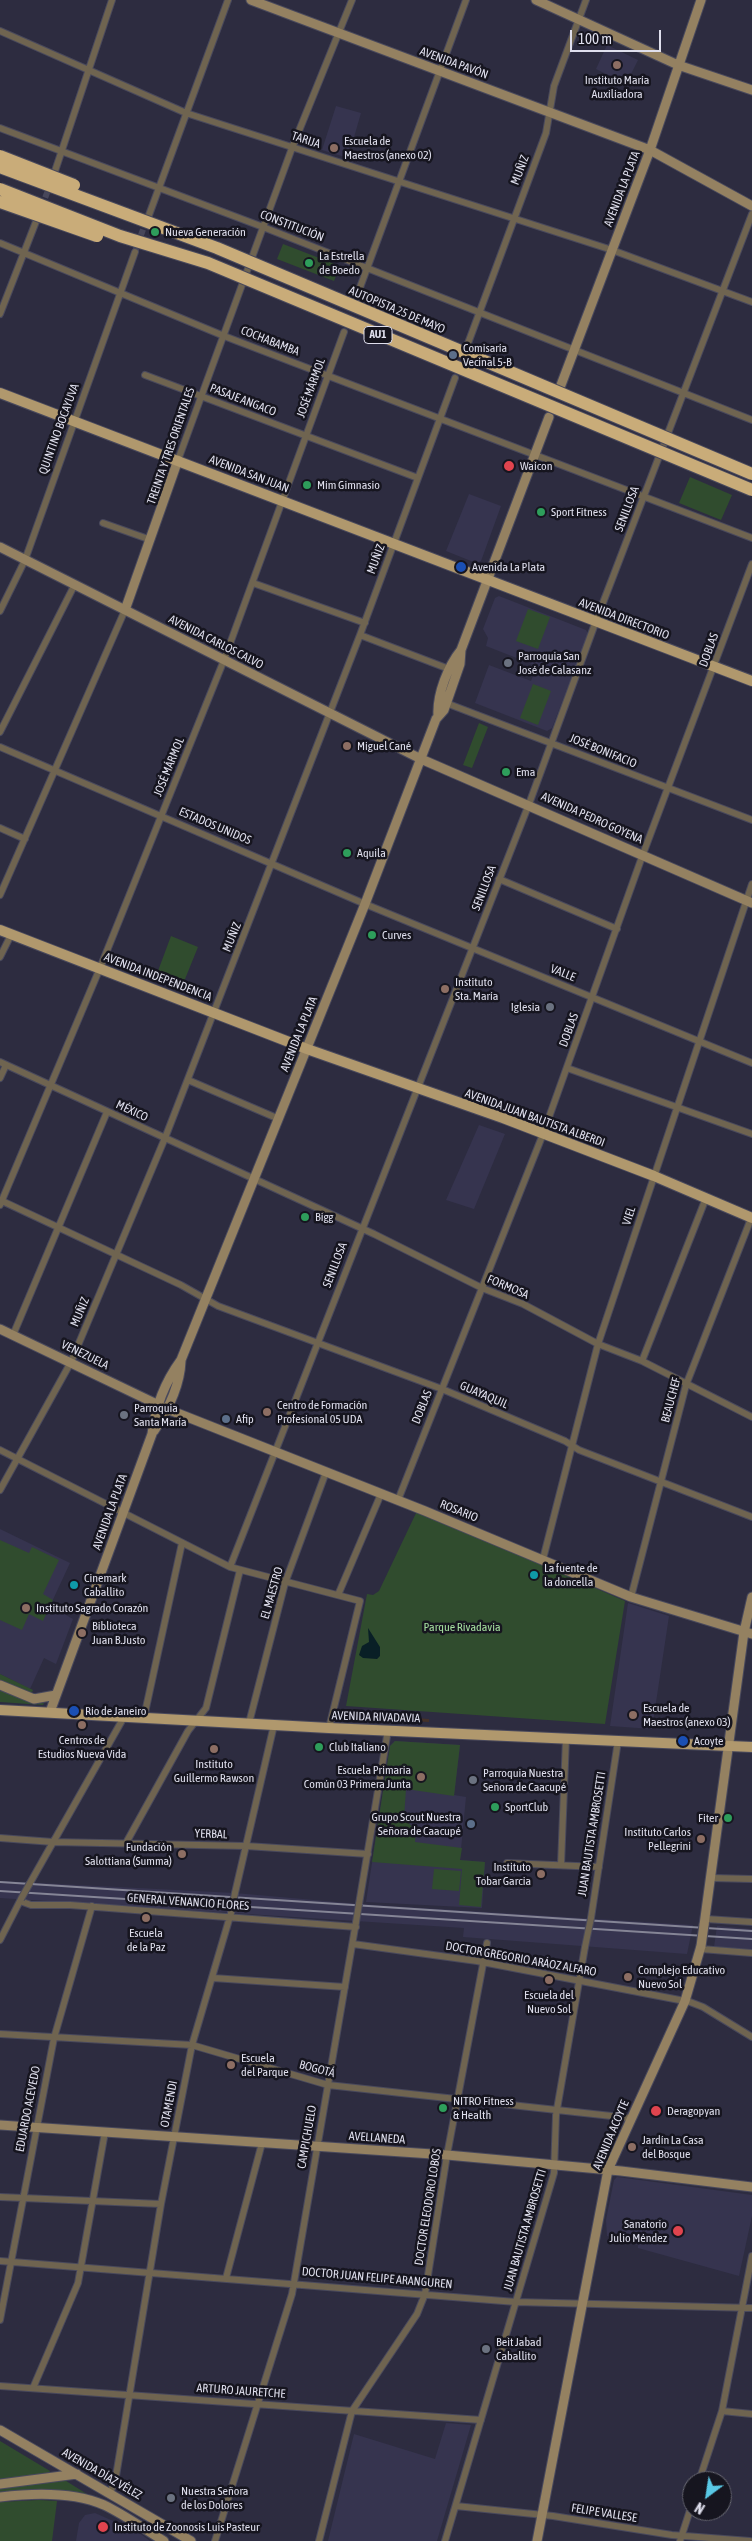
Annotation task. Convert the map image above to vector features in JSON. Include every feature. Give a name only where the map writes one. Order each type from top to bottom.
[{"type":"highway","points":[[0,156],[87,190],[185,236]]},
{"type":"highway","name":"AUTOPISTA 25 DE MAYO","points":[[0,167],[185,236],[752,474]]},
{"type":"highway","name":"AU1","points":[[0,189],[120,236],[208,263],[752,490]]},
{"type":"highway","points":[[0,202],[98,236],[120,236]]},
{"type":"main road","name":"AVENIDA PAVÓN","points":[[251,0],[650,150],[752,206]]},
{"type":"main road","points":[[536,0],[678,65],[752,90]]},
{"type":"main road","name":"AVENIDA LA PLATA","points":[[561,386],[650,150],[701,0]]},
{"type":"main road","name":"AVENIDA SAN JUAN","points":[[0,393],[488,580]]},
{"type":"main road","name":"AVENIDA LA PLATA","points":[[438,715],[437,707],[448,672],[461,650],[549,417]]},
{"type":"main road","name":"TREINTA Y TRES ORIENTALES","points":[[127,608],[178,460]]},
{"type":"main road","name":"AVENIDA CARLOS CALVO","points":[[0,547],[74,586],[127,608],[149,622],[330,715],[421,758]]},
{"type":"main road","name":"AVENIDA DIRECTORIO","points":[[488,580],[752,681]]},
{"type":"main road","name":"AVENIDA LA PLATA","points":[[50,1712],[162,1407],[172,1373],[181,1360],[206,1300],[365,904],[438,715],[444,710],[460,664],[461,650]]},
{"type":"main road","points":[[446,703],[443,700],[449,682],[448,672]]},
{"type":"main road","name":"AVENIDA PEDRO GOYENA","points":[[421,758],[749,902]]},
{"type":"main road","name":"AVENIDA INDEPENDENCIA","points":[[0,930],[307,1049]]},
{"type":"main road","name":"AVENIDA JUAN BAUTISTA ALBERDI","points":[[307,1049],[543,1134],[654,1176],[752,1217]]},
{"type":"main road","name":"VENEZUELA","points":[[0,1329],[162,1407]]},
{"type":"main road","name":"ROSARIO","points":[[162,1407],[398,1500],[632,1597],[748,1633]]},
{"type":"main road","name":"AVENIDA ACOYTE","points":[[537,2541],[581,2302],[608,2170],[630,2118],[685,2001],[701,1948],[752,1596]]},
{"type":"main road","points":[[0,1685],[34,1699],[56,1696]]},
{"type":"main road","name":"AVENIDA RIVADAVIA","points":[[0,1710],[328,1728],[752,1747]]},
{"type":"main road","name":"AVELLANEDA","points":[[0,2125],[448,2155],[608,2170],[752,2188]]},
{"type":"main road","name":"AVENIDA DÍAZ VÉLEZ","points":[[0,2430],[191,2541]]},
{"type":"main road","points":[[0,2484],[77,2474]]},
{"type":"main road","points":[[0,2497],[47,2495],[92,2501],[104,2500],[110,2494]]},
{"type":"main road","name":"AVENIDA DÍAZ VÉLEZ","points":[[92,2501],[110,2508],[164,2541]]},
{"type":"street","points":[[53,177],[112,0]]},
{"type":"street","points":[[148,215],[228,0]]},
{"type":"street","name":"TREINTA Y TRES ORIENTALES","points":[[178,460],[292,148],[352,0]]},
{"type":"street","points":[[355,302],[466,0]]},
{"type":"street","name":"MUÑIZ","points":[[467,346],[546,133],[554,86],[586,0]]},
{"type":"street","name":"TARIJA","points":[[0,31],[90,69],[186,114],[612,250],[752,302]]},
{"type":"street","name":"CONSTITUCIÓN","points":[[0,128],[263,227],[752,420]]},
{"type":"street","name":"SENILLOSA","points":[[230,1567],[361,1228],[418,1089],[529,804],[596,621],[752,214]]},
{"type":"street","points":[[0,314],[37,219]]},
{"type":"street","name":"COCHABAMBA","points":[[0,243],[224,336],[440,417],[752,538]]},
{"type":"street","name":"QUINTINO BOCAYUVA","points":[[0,611],[25,560],[135,252]]},
{"type":"street","name":"JOSÉ MÁRMOL","points":[[1,1202],[100,968],[224,660],[344,332]]},
{"type":"street","name":"PASAJE ANGACO","points":[[145,375],[418,478]]},
{"type":"street","name":"MUÑIZ","points":[[0,1490],[71,1362],[165,1138],[330,715],[455,378]]},
{"type":"street","points":[[103,523],[151,540]]},
{"type":"street","name":"DOBLAS","points":[[398,1500],[543,1134],[643,854],[715,667],[752,564]]},
{"type":"street","points":[[252,583],[365,623]]},
{"type":"street","points":[[0,732],[74,586]]},
{"type":"street","name":"TREINTA Y TRES ORIENTALES","points":[[0,895],[127,608]]},
{"type":"street","points":[[360,635],[448,672]]},
{"type":"street","name":"JOSÉ BONIFACIO","points":[[446,703],[752,820]]},
{"type":"street","name":"ESTADOS UNIDOS","points":[[0,747],[273,862],[365,904]]},
{"type":"street","points":[[0,828],[25,839]]},
{"type":"street","points":[[500,879],[617,929]]},
{"type":"street","name":"VIEL","points":[[543,1559],[598,1344],[749,902],[752,884]]},
{"type":"street","name":"VALLE","points":[[365,904],[752,1064]]},
{"type":"street","points":[[0,957],[11,934]]},
{"type":"street","points":[[0,1078],[3,1064]]},
{"type":"street","name":"MÉXICO","points":[[3,1064],[254,1180]]},
{"type":"street","points":[[567,1068],[752,1134]]},
{"type":"street","points":[[188,1080],[279,1119]]},
{"type":"street","points":[[13,1335],[107,1112]]},
{"type":"street","name":"FORMOSA","points":[[254,1180],[361,1228],[482,1288],[523,1304],[598,1344],[642,1361],[686,1385],[752,1416]]},
{"type":"street","points":[[642,1361],[706,1198]]},
{"type":"street","name":"GUAYAQUIL","points":[[1,1202],[181,1285],[218,1306],[442,1389],[572,1445],[752,1517]]},
{"type":"street","name":"BEAUCHEF","points":[[632,1597],[686,1385],[752,1217]]},
{"type":"street","points":[[0,1450],[230,1567],[285,1583],[360,1601],[328,1728]]},
{"type":"street","name":"EL MAESTRO","points":[[248,1723],[285,1583],[326,1472]]},
{"type":"street","points":[[338,1595],[381,1494]]},
{"type":"street","points":[[144,1717],[182,1543]]},
{"type":"street","points":[[126,1843],[188,1732],[206,1708],[240,1570]]},
{"type":"street","points":[[0,1940],[124,1716]]},
{"type":"street","name":"OTAMENDI","points":[[110,2494],[116,2476],[161,2204],[192,2045],[230,1915],[274,1724]]},
{"type":"street","name":"CAMPICHUELO","points":[[215,2541],[294,2282],[388,1730]]},
{"type":"street","points":[[561,1865],[566,1738]]},
{"type":"street","name":"JUAN BAUTISTA AMBROSETTI","points":[[445,2541],[556,2165],[557,2108],[591,1918],[618,1741]]},
{"type":"street","name":"YERBAL","points":[[0,1838],[53,1842],[246,1846],[368,1854]]},
{"type":"street","points":[[507,1863],[599,1867]]},
{"type":"street","points":[[712,1878],[752,1879]]},
{"type":"street","name":"GENERAL VENANCIO FLORES","points":[[21,1900],[31,1905],[92,1906],[356,1924]]},
{"type":"street","name":"EDUARDO ACEVEDO","points":[[0,2320],[35,2127],[54,2038],[92,1906]]},
{"type":"street","points":[[705,1922],[752,1922]]},
{"type":"street","name":"DOCTOR ELEODORO LOBOS","points":[[319,2541],[352,2411],[417,2314],[425,2294],[458,2098],[487,1943]]},
{"type":"street","name":"DOCTOR GREGORIO ARÁOZ ALFARO","points":[[353,1944],[483,1962],[685,2001],[703,2007],[752,2037]]},
{"type":"street","points":[[701,1948],[752,1953]]},
{"type":"street","points":[[212,1978],[345,1987]]},
{"type":"street","name":"BOGOTÁ","points":[[0,2034],[192,2045],[328,2085],[557,2108],[630,2118]]},
{"type":"street","points":[[33,2388],[74,2295],[82,2267],[105,2132]]},
{"type":"street","points":[[226,2278],[262,2143]]},
{"type":"street","points":[[0,2197],[161,2204]]},
{"type":"street","points":[[702,2471],[722,2411],[752,2256]]},
{"type":"street","name":"DOCTOR JUAN FELIPE ARANGUREN","points":[[0,2260],[150,2273],[294,2282],[516,2302],[581,2302],[752,2308]]},
{"type":"street","name":"ARTURO JAURETCHE","points":[[0,2386],[480,2420]]},
{"type":"street","points":[[722,2411],[752,2414]]},
{"type":"street","name":"FELIPE VALLESE","points":[[456,2506],[542,2515],[681,2538],[750,2541]]},
{"type":"street","points":[[681,2538],[686,2521]]},
{"type":"shaded area","name":"Instituto María Auxiliadora","points":[[607,45],[638,60],[626,84],[596,69]]},
{"type":"shaded area","points":[[336,106],[361,113],[348,158],[322,150]]},
{"type":"shaded area","points":[[469,494],[501,506],[481,561],[476,563],[446,551]]},
{"type":"shaded area","points":[[499,596],[586,630],[588,634],[552,728],[547,731],[475,703],[489,665],[531,681],[537,666],[486,646],[488,638],[483,629],[495,598]]},
{"type":"shaded area","points":[[479,1125],[505,1134],[474,1209],[446,1200]]},
{"type":"shaded area","name":"Instituto Sagrado Corazón","points":[[0,1529],[70,1563],[50,1606],[73,1619],[56,1664],[44,1658],[30,1689],[0,1674]]},
{"type":"shaded area","points":[[628,1603],[669,1616],[652,1729],[610,1726]]},
{"type":"shaded area","points":[[366,1714],[429,1719],[429,1722],[365,1719]]},
{"type":"shaded area","points":[[395,1741],[460,1745],[454,1795],[466,1797],[460,1860],[485,1862],[482,1908],[366,1902],[390,1746]]},
{"type":"shaded area","points":[[0,1881],[235,1893],[359,1904],[693,1925],[687,1954],[463,1937],[464,1928],[0,1898]]},
{"type":"shaded area","points":[[717,1926],[752,1929],[752,1949],[714,1947]]},
{"type":"shaded area","name":"Sanatorio Julio Méndez","points":[[617,2177],[752,2195],[752,2216],[739,2276],[638,2248],[638,2245],[607,2236],[606,2220],[614,2180]]},
{"type":"shaded area","points":[[446,2423],[471,2425],[437,2541],[328,2541],[354,2434],[435,2459]]},
{"type":"shaded area","name":"Instituto de Zoonosis Luis Pasteur","points":[[95,2513],[138,2532],[150,2541],[76,2541],[79,2523],[85,2515]]},
{"type":"green space","name":"La Estrella de Boedo","points":[[283,244],[340,266],[334,281],[277,259]]},
{"type":"green space","points":[[690,477],[732,495],[721,520],[679,503]]},
{"type":"green space","points":[[528,609],[550,617],[538,649],[516,641]]},
{"type":"green space","points":[[533,684],[551,691],[538,725],[520,718]]},
{"type":"green space","points":[[479,723],[488,727],[472,768],[463,765]]},
{"type":"green space","points":[[171,936],[198,947],[181,989],[155,979]]},
{"type":"green space","name":"Parque Rivadavia","points":[[417,1511],[625,1601],[605,1724],[346,1706],[367,1594],[373,1595],[379,1591]]},
{"type":"green space","points":[[0,1540],[29,1553],[32,1547],[59,1560],[43,1594],[53,1600],[43,1621],[29,1614],[22,1630],[0,1620]]},
{"type":"green space","points":[[0,1674],[33,1690],[30,1696],[0,1682]]},
{"type":"green space","points":[[0,1688],[45,1701],[43,1705],[0,1702]]},
{"type":"green space","name":"Escuela Primaria Común 03 Primera Junta","points":[[395,1741],[460,1745],[454,1796],[406,1789],[404,1818],[416,1831],[415,1842],[462,1848],[460,1860],[485,1862],[481,1907],[459,1905],[462,1869],[372,1862],[390,1746]]},
{"type":"green space","points":[[434,1869],[461,1871],[459,1891],[432,1889]]},
{"type":"green space","points":[[0,2441],[50,2471],[49,2474],[0,2479]]},
{"type":"green space","points":[[63,2479],[90,2496],[57,2492],[0,2493],[0,2487]]},
{"type":"green space","points":[[57,2501],[52,2541],[0,2541],[0,2502]]},
{"type":"water","points":[[368,1628],[380,1647],[380,1656],[377,1659],[363,1658],[359,1655],[362,1646],[369,1642]]},
{"type":"tunnel","points":[[42,206],[50,185]]},
{"type":"tunnel","points":[[135,252],[146,221]]},
{"type":"railway","points":[[0,1882],[752,1931]]},
{"type":"railway","points":[[0,1891],[752,1939]]},
{"type":"place","name":"Instituto María Auxiliadora","points":[[617,65]]},
{"type":"place","name":"Escuela de Maestros (anexo 02)","points":[[334,148]]},
{"type":"place","name":"Nueva Generación","points":[[155,232]]},
{"type":"place","name":"La Estrella de Boedo","points":[[309,263]]},
{"type":"place","name":"Comisaría Vecinal 5-B","points":[[453,355]]},
{"type":"place","name":"Waícon","points":[[509,466]]},
{"type":"place","name":"Mim Gimnasio","points":[[307,485]]},
{"type":"place","name":"Sport Fitness","points":[[541,512]]},
{"type":"place","name":"Avenida La Plata","points":[[461,567]]},
{"type":"place","name":"Parroquia San José de Calasanz","points":[[508,663]]},
{"type":"place","name":"Miguel Cané","points":[[347,746]]},
{"type":"place","name":"Ema","points":[[506,772]]},
{"type":"place","name":"Aquila","points":[[347,853]]},
{"type":"place","name":"Curves","points":[[372,935]]},
{"type":"place","name":"Instituto Sta. María","points":[[445,989]]},
{"type":"place","name":"Iglesia","points":[[550,1007]]},
{"type":"place","name":"Bigg","points":[[305,1217]]},
{"type":"place","name":"Centro de Formación Profesional 05 UDA","points":[[267,1412]]},
{"type":"place","name":"Parroquia Santa María","points":[[124,1415]]},
{"type":"place","name":"Afip","points":[[226,1419]]},
{"type":"place","name":"La fuente de la doncella","points":[[534,1575]]},
{"type":"place","name":"Cinemark Caballito","points":[[74,1585]]},
{"type":"place","name":"Instituto Sagrado Corazón","points":[[26,1608]]},
{"type":"place","name":"Biblioteca Juan B.Justo","points":[[82,1633]]},
{"type":"place","name":"Río de Janeiro","points":[[74,1711]]},
{"type":"place","name":"Escuela de Maestros (anexo 03)","points":[[633,1715]]},
{"type":"place","name":"Centros de Estudios Nueva Vida","points":[[82,1725]]},
{"type":"place","name":"Acoyte","points":[[683,1741]]},
{"type":"place","name":"Club Italiano","points":[[319,1747]]},
{"type":"place","name":"Instituto Guillermo Rawson","points":[[214,1749]]},
{"type":"place","name":"Escuela Primaria Común 03 Primera Junta","points":[[421,1777]]},
{"type":"place","name":"Parroquia Nuestra Señora de Caacupé","points":[[473,1780]]},
{"type":"place","name":"SportClub","points":[[495,1807]]},
{"type":"place","name":"Fiter","points":[[728,1818]]},
{"type":"place","name":"Grupo Scout Nuestra Señora de Caacupé","points":[[471,1824]]},
{"type":"place","name":"Instituto Carlos Pellegrini","points":[[701,1839]]},
{"type":"place","name":"Fundación Salottiana (Summa)","points":[[182,1854]]},
{"type":"place","name":"Instituto Tobar Garcia","points":[[541,1874]]},
{"type":"place","name":"Escuela de la Paz","points":[[146,1918]]},
{"type":"place","name":"Complejo Educativo Nuevo Sol","points":[[628,1977]]},
{"type":"place","name":"Escuela del Nuevo Sol","points":[[549,1980]]},
{"type":"place","name":"Escuela del Parque","points":[[231,2065]]},
{"type":"place","name":"NITRO Fitness & Health","points":[[443,2108]]},
{"type":"place","name":"Deragopyan","points":[[656,2111]]},
{"type":"place","name":"Jardín La Casa del Bosque","points":[[632,2147]]},
{"type":"place","name":"Sanatorio Julio Méndez","points":[[678,2231]]},
{"type":"place","name":"Beit Jabad Caballito","points":[[486,2349]]},
{"type":"place","name":"Nuestra Señora de los Dolores","points":[[171,2498]]},
{"type":"place","name":"Instituto de Zoonosis Luis Pasteur","points":[[103,2527]]}]
